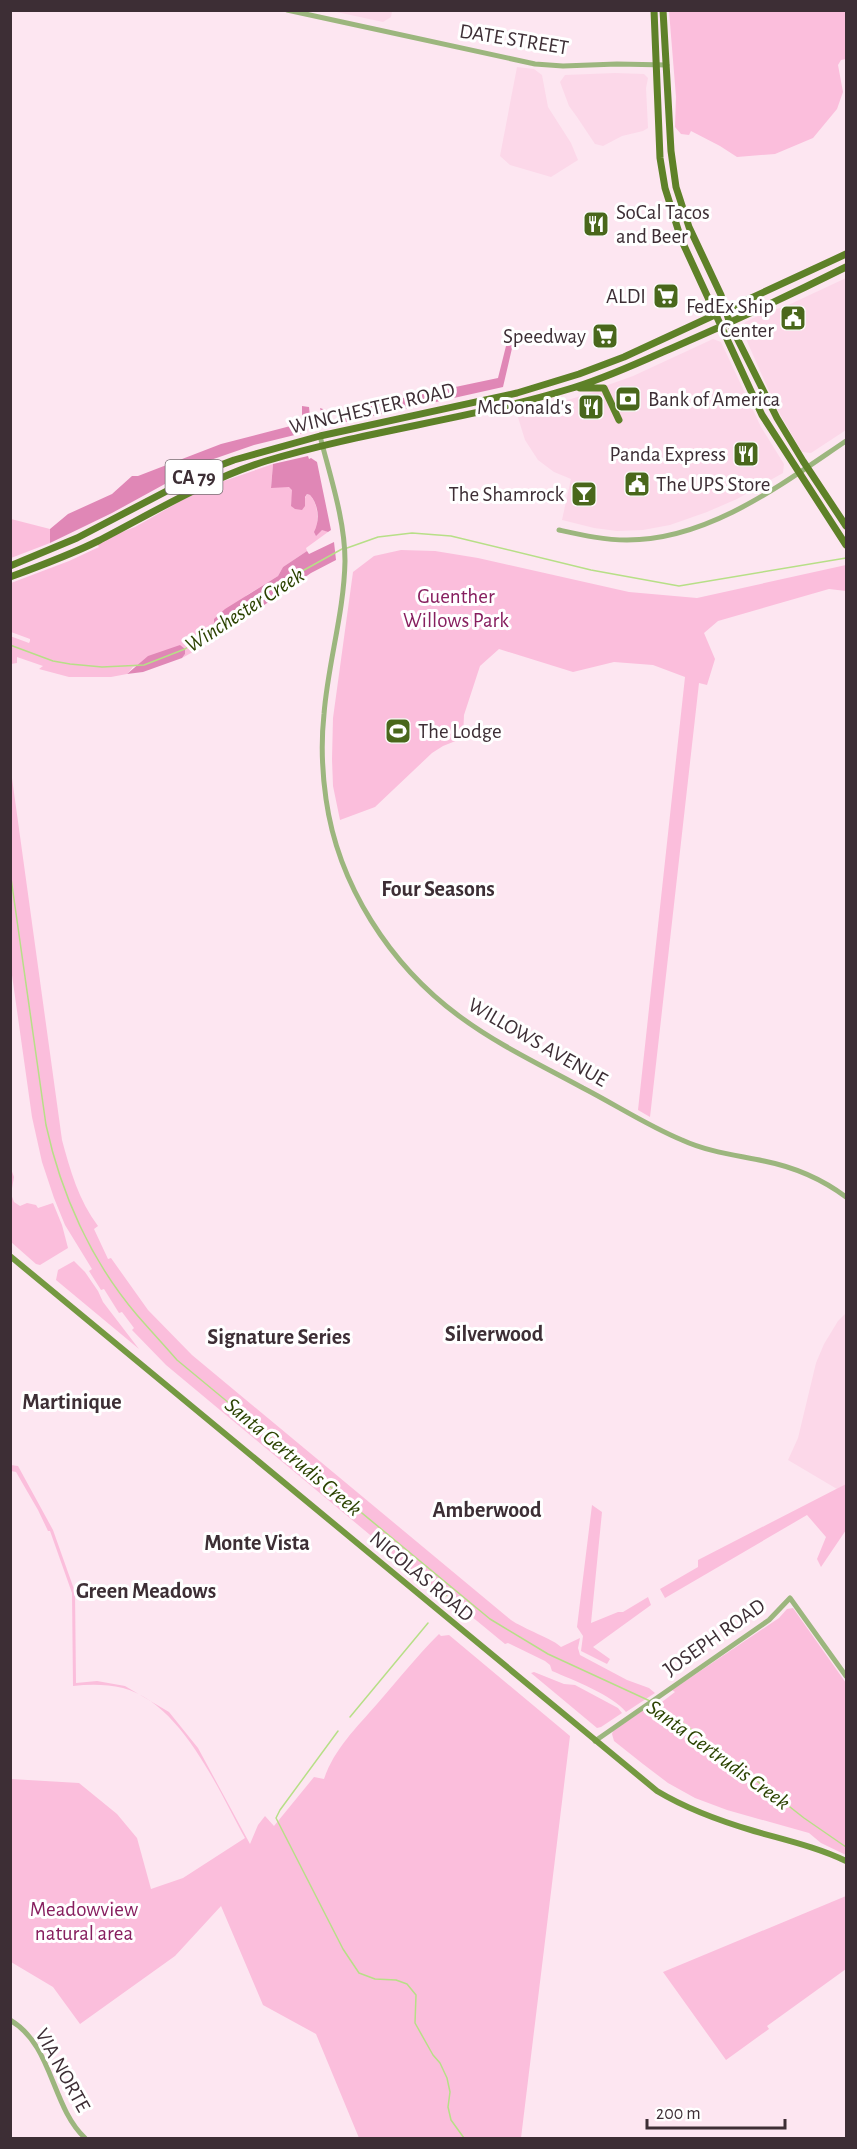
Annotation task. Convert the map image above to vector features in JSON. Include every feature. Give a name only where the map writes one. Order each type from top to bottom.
[{"type":"main road","points":[[654,10],[658,65],[658,141],[665,188],[681,239],[762,415],[846,545]]},
{"type":"main road","points":[[663,10],[670,131],[676,187],[689,227],[726,309],[730,324],[777,418],[846,525]]},
{"type":"main road","name":"WINCHESTER ROAD","points":[[10,566],[77,538],[205,471],[246,456],[320,436],[517,393],[564,379],[624,357],[846,254]]},
{"type":"main road","name":"WINCHESTER ROAD","points":[[10,577],[96,542],[208,482],[267,461],[572,389],[730,324],[846,267]]},
{"type":"main road","points":[[572,389],[604,388],[619,420]]},
{"type":"main road","name":"NICOLAS ROAD","points":[[10,1256],[657,1791],[716,1819],[818,1849],[846,1861]]},
{"type":"street","name":"DATE STREET","points":[[287,10],[536,64],[562,66],[667,65]]},
{"type":"street","name":"WILLOWS AVENUE","points":[[320,436],[343,536],[345,560],[324,712],[322,750],[327,801],[339,852],[350,881],[365,910],[395,955],[419,983],[470,1024],[512,1050],[656,1128],[701,1147],[797,1170],[822,1181],[846,1197]]},
{"type":"street","points":[[559,530],[630,540],[661,536],[700,525],[740,508],[846,441]]},
{"type":"street","name":"JOSEPH ROAD","points":[[595,1741],[769,1620],[790,1598],[846,1676]]},
{"type":"street","name":"VIA NORTE","points":[[10,2020],[32,2039],[47,2067],[69,2119],[85,2139]]},
{"type":"shaded area","points":[[392,10],[391,17],[383,22],[332,11]]},
{"type":"shaded area","points":[[517,67],[534,69],[542,75],[548,107],[571,143],[578,160],[551,177],[510,165],[500,156]]},
{"type":"shaded area","points":[[644,74],[648,78],[646,88],[648,128],[622,136],[603,146],[595,144],[569,106],[560,82],[565,75]]},
{"type":"shaded area","points":[[846,278],[846,430],[811,453],[802,452],[777,409],[742,330],[745,322],[784,307]]},
{"type":"shaded area","points":[[713,339],[721,342],[761,427],[784,464],[783,473],[737,499],[670,525],[643,530],[617,531],[562,520],[571,479],[554,472],[538,460],[525,440],[516,411],[597,391]]},
{"type":"shaded area","points":[[507,342],[513,344],[503,387],[351,421],[329,425],[324,423],[320,408],[330,421],[343,418],[351,409],[498,378]]},
{"type":"shaded area","points":[[302,406],[309,407],[311,425],[307,432],[254,445],[205,462],[112,513],[50,543],[50,529],[68,514],[112,494],[132,476],[138,476],[221,444],[302,423]]},
{"type":"shaded area","points":[[308,456],[309,459],[317,462],[331,530],[328,532],[322,530],[316,536],[314,532],[318,513],[310,495],[307,494],[305,497],[305,506],[302,510],[295,509],[291,506],[292,490],[289,487],[271,488],[273,464]]},
{"type":"shaded area","points":[[334,542],[336,560],[311,573],[219,636],[214,629],[214,619],[225,609],[278,576],[283,567],[307,551],[309,554]]},
{"type":"shaded area","points":[[180,645],[185,649],[182,658],[143,672],[127,674],[148,656]]},
{"type":"shaded area","points":[[846,1313],[846,1484],[837,1489],[788,1460],[798,1438],[816,1363],[824,1344],[838,1321]]},
{"type":"green space","points":[[669,11],[846,11],[846,59],[841,60],[838,65],[843,92],[837,109],[813,138],[775,154],[737,157],[691,131],[689,135],[681,134],[675,127],[676,97]]},
{"type":"green space","points":[[273,464],[271,487],[290,487],[293,490],[291,506],[305,506],[305,498],[307,494],[310,495],[316,506],[317,527],[328,532],[306,548],[307,551],[283,567],[278,576],[247,595],[214,629],[219,636],[212,639],[209,635],[196,644],[200,648],[182,658],[185,654],[133,667],[127,674],[111,677],[69,677],[39,669],[43,666],[17,657],[17,663],[11,664],[10,636],[29,643],[30,639],[11,632],[11,583],[99,547],[96,542],[135,527],[193,494]]},
{"type":"green space","points":[[11,519],[50,529],[50,543],[11,558]]},
{"type":"green space","name":"Guenther Willows Park","points":[[401,550],[435,551],[478,558],[629,592],[697,598],[846,565],[846,591],[829,589],[718,621],[704,633],[715,659],[707,685],[699,683],[650,1117],[638,1110],[685,677],[653,665],[614,662],[573,672],[499,649],[480,666],[464,715],[463,738],[432,753],[375,807],[340,820],[333,786],[333,718],[353,572],[374,556]]},
{"type":"green space","points":[[11,771],[62,1140],[76,1185],[85,1206],[98,1226],[94,1229],[108,1259],[111,1258],[148,1310],[192,1355],[511,1620],[561,1647],[580,1638],[578,1648],[580,1655],[655,1693],[626,1712],[602,1694],[552,1671],[550,1665],[545,1661],[508,1643],[505,1644],[437,1588],[435,1589],[166,1365],[132,1330],[134,1328],[122,1312],[119,1313],[104,1289],[101,1290],[89,1271],[92,1269],[65,1225],[54,1198],[42,1162],[32,1117],[10,961]]},
{"type":"green space","points":[[10,1166],[14,1177],[11,1194],[14,1202],[20,1206],[27,1203],[36,1205],[38,1208],[53,1203],[62,1225],[68,1248],[40,1265],[11,1242]]},
{"type":"green space","points":[[74,1261],[85,1272],[103,1302],[139,1349],[56,1280],[58,1270]]},
{"type":"green space","points":[[11,1465],[18,1466],[53,1530],[75,1592],[76,1683],[97,1681],[125,1686],[142,1696],[123,1688],[110,1686],[73,1686],[72,1593],[50,1531],[16,1472],[11,1471]]},
{"type":"green space","points":[[846,1484],[846,1530],[821,1567],[817,1559],[826,1537],[807,1515],[665,1598],[660,1589],[698,1567],[698,1560]]},
{"type":"green space","points":[[592,1505],[602,1512],[591,1623],[623,1612],[648,1597],[651,1605],[593,1647],[610,1659],[607,1664],[581,1651],[583,1636],[577,1627]]},
{"type":"green space","points":[[793,1608],[846,1683],[846,1855],[821,1843],[809,1833],[727,1810],[695,1798],[668,1783],[643,1764],[614,1741],[612,1734],[642,1711],[650,1711],[675,1692],[672,1690],[779,1618],[787,1609]]},
{"type":"green space","name":"Meadowview natural area","points":[[439,1634],[449,1635],[570,1736],[521,2138],[359,2138],[316,2034],[263,2005],[221,1906],[175,1956],[80,2024],[53,1987],[11,1962],[11,1779],[79,1783],[117,1814],[137,1838],[151,1889],[183,1878],[245,1838],[196,1750],[163,1711],[146,1698],[169,1712],[198,1748],[250,1844],[258,1825],[265,1816],[274,1826],[314,1777],[324,1779],[328,1768],[347,1739]]},
{"type":"green space","points":[[534,1672],[564,1684],[575,1685],[618,1708],[622,1713],[597,1728],[531,1673]]},
{"type":"green space","points":[[846,1896],[846,1969],[767,2026],[769,2029],[726,2060],[663,1972]]},
{"type":"waterway","points":[[347,548],[378,537],[412,533],[451,536],[591,570],[679,586],[846,558]]},
{"type":"waterway","name":"Winchester Creek","points":[[10,645],[53,661],[70,664],[102,667],[144,665],[185,649],[277,585],[342,549]]},
{"type":"waterway","name":"Santa Gertrudis Creek","points":[[10,871],[46,1125],[52,1151],[80,1226],[120,1294],[177,1360],[490,1619],[548,1654],[650,1701]]},
{"type":"waterway","points":[[446,1596],[450,1588]]},
{"type":"waterway","points":[[350,1717],[428,1623]]},
{"type":"waterway","name":"Santa Gertrudis Creek","points":[[654,1703],[804,1818],[846,1847]]},
{"type":"waterway","points":[[338,1731],[276,1818],[343,1949],[359,1973],[375,1979],[396,1980],[407,1984],[416,1995],[415,2023],[447,2078],[451,2120],[464,2138]]},
{"type":"place","name":"SoCal Tacos and Beer","points":[[596,224]]},
{"type":"place","name":"ALDI","points":[[666,296]]},
{"type":"place","name":"FedEx Ship Center","points":[[793,318]]},
{"type":"place","name":"Speedway","points":[[605,336]]},
{"type":"place","name":"Bank of America","points":[[628,399]]},
{"type":"place","name":"McDonald's","points":[[591,407]]},
{"type":"place","name":"Panda Express","points":[[746,454]]},
{"type":"place","name":"The UPS Store","points":[[637,484]]},
{"type":"place","name":"The Shamrock","points":[[584,494]]},
{"type":"place","name":"The Lodge","points":[[398,731]]},
{"type":"district","name":"Four Seasons","points":[[438,888]]},
{"type":"district","name":"Silverwood","points":[[494,1333]]},
{"type":"district","name":"Signature Series","points":[[279,1336]]},
{"type":"district","name":"Martinique","points":[[72,1401]]},
{"type":"district","name":"Amberwood","points":[[487,1509]]},
{"type":"district","name":"Monte Vista","points":[[257,1542]]},
{"type":"district","name":"Green Meadows","points":[[146,1590]]}]
